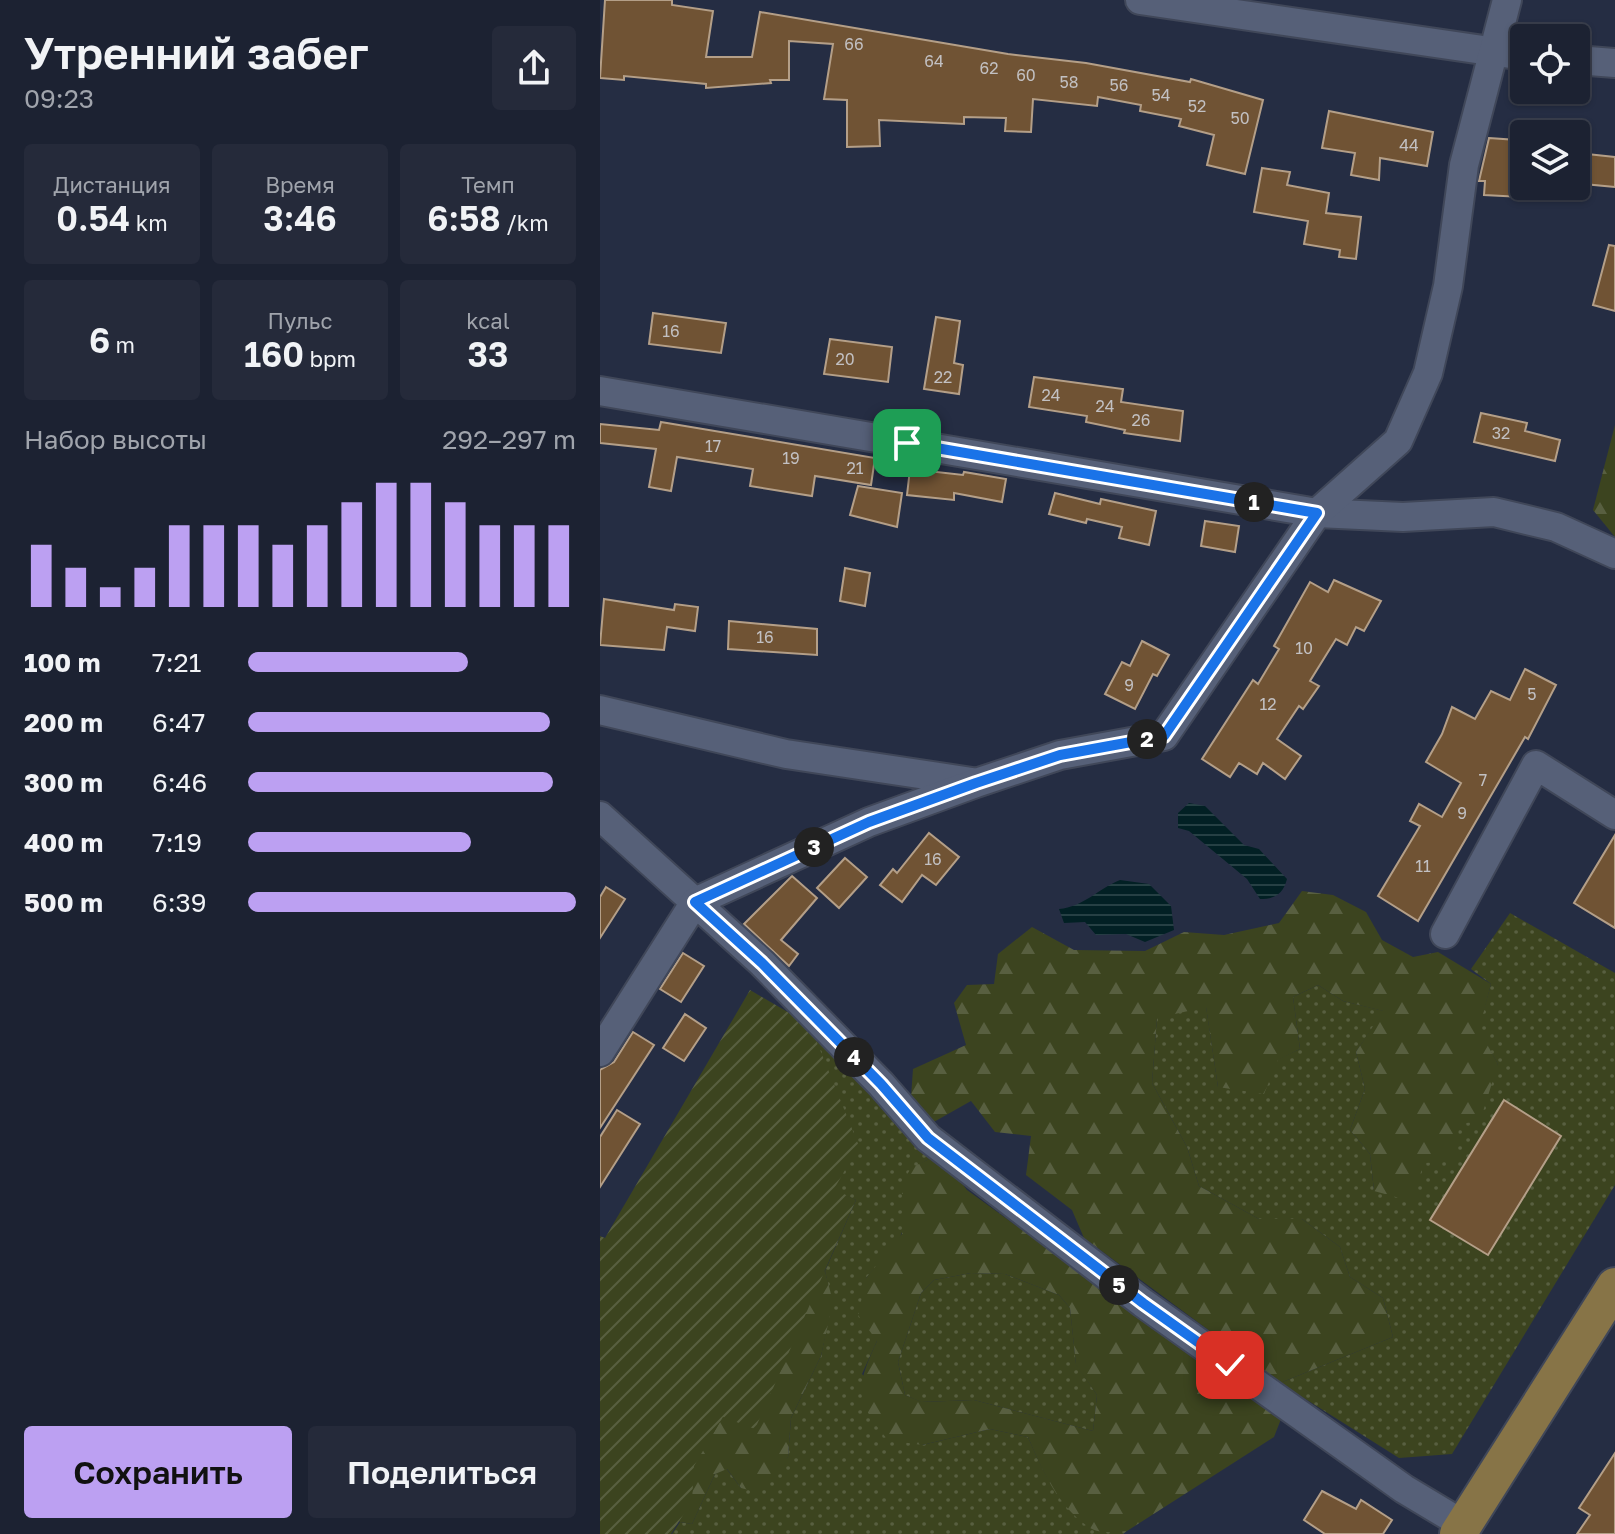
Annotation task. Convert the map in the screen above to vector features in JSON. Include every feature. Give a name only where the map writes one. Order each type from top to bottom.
[{"type":"main road","points":[[1461,1530],[1615,1286]]},
{"type":"street","points":[[1140,0],[1510,55]]},
{"type":"street","points":[[600,1052],[695,902],[869,822],[976,783],[1060,755],[1164,736],[1317,513],[1398,441],[1428,373],[1448,286],[1464,165],[1507,0]]},
{"type":"street","points":[[1590,61],[1615,63]]},
{"type":"street","points":[[600,391],[1317,513],[1403,517],[1494,512],[1556,527],[1615,554]]},
{"type":"street","points":[[600,710],[786,754],[976,783]]},
{"type":"street","points":[[1445,934],[1536,765],[1615,815]]},
{"type":"street","points":[[600,816],[762,963],[881,1084],[928,1138],[1143,1303],[1461,1530]]},
{"type":"green space","points":[[1615,425],[1615,537],[1593,510]]},
{"type":"green space","points":[[1302,891],[1333,895],[1366,912],[1382,940],[1413,957],[1438,952],[1491,984],[1479,1030],[1498,1064],[1480,1121],[1459,1124],[1456,1161],[1423,1163],[1414,1202],[1374,1191],[1370,1154],[1350,1130],[1365,1089],[1356,1052],[1383,1011],[1343,1001],[1318,985],[1293,997],[1300,1049],[1278,1060],[1264,1094],[1218,1087],[1206,1007],[1157,1018],[1152,1083],[1187,1147],[1199,1186],[1259,1219],[1302,1219],[1340,1247],[1350,1277],[1383,1298],[1393,1337],[1280,1383],[1084,1238],[1072,1210],[1026,1175],[1031,1136],[995,1132],[971,1101],[932,1123],[911,1097],[913,1069],[966,1045],[954,1003],[967,985],[994,984],[998,954],[1032,927],[1074,950],[1145,951],[1184,932],[1224,935],[1279,923]]},
{"type":"green space","points":[[1510,913],[1615,973],[1615,1185],[1452,1454],[1399,1458],[1280,1383],[1393,1337],[1383,1298],[1350,1277],[1340,1247],[1302,1219],[1259,1219],[1199,1186],[1187,1147],[1152,1083],[1157,1017],[1206,1006],[1218,1087],[1300,1049],[1293,997],[1318,985],[1343,1001],[1384,1011],[1356,1052],[1365,1089],[1350,1130],[1370,1154],[1374,1191],[1423,1163],[1459,1124],[1498,1064],[1478,1030],[1491,984],[1471,969]]},
{"type":"green space","points":[[750,990],[810,1025],[859,1146],[834,1189],[856,1200],[755,1429],[723,1417],[694,1466],[692,1501],[671,1534],[600,1534],[600,1236],[605,1238]]},
{"type":"green space","points":[[810,1025],[933,1157],[909,1173],[905,1181],[905,1219],[900,1238],[866,1278],[877,1341],[862,1374],[922,1445],[990,1429],[1028,1437],[1044,1471],[1064,1502],[1091,1524],[1107,1530],[1127,1531],[1123,1534],[672,1534],[680,1522],[692,1524],[715,1474],[726,1468],[741,1488],[788,1457],[791,1418],[821,1356],[832,1302],[825,1271],[856,1200],[833,1190]]},
{"type":"green space","points":[[933,1157],[955,1174],[967,1190],[1116,1298],[1278,1401],[1281,1419],[1274,1437],[1127,1531],[1108,1532],[1090,1528],[1069,1510],[1045,1475],[1028,1437],[990,1429],[922,1445],[888,1440],[864,1403],[862,1383],[877,1341],[858,1315],[866,1278],[902,1234],[902,1183],[911,1168]],"holes":[[[971,1273],[1005,1274],[1059,1295],[1070,1308],[1076,1365],[1097,1395],[1093,1431],[974,1400],[922,1402],[905,1395],[898,1362],[921,1293],[934,1280]]]},
{"type":"green space","points":[[825,1271],[833,1302],[821,1356],[791,1418],[788,1457],[753,1491],[741,1488],[727,1469],[715,1474],[692,1524],[680,1522],[663,1504],[653,1395]]},
{"type":"green space","points":[[971,1273],[1005,1274],[1059,1295],[1070,1308],[1076,1364],[1097,1395],[1093,1431],[974,1400],[921,1402],[905,1395],[898,1362],[921,1293],[934,1280]]},
{"type":"shaded area","points":[[1189,803],[1205,806],[1244,845],[1259,849],[1287,879],[1281,892],[1274,897],[1260,899],[1247,879],[1189,831],[1178,828],[1178,813]]},
{"type":"shaded area","points":[[1120,880],[1149,884],[1171,906],[1174,930],[1145,942],[1126,934],[1096,935],[1085,922],[1064,923],[1059,909],[1076,905]]},
{"type":"building","points":[[605,0],[672,0],[672,5],[713,11],[706,57],[752,57],[760,12],[1008,54],[1086,63],[1190,82],[1191,79],[1263,100],[1245,174],[1207,165],[1214,135],[1179,126],[1181,119],[1140,111],[1141,105],[1098,97],[1097,106],[1033,99],[1031,132],[1005,131],[1006,118],[964,117],[964,124],[879,120],[880,146],[847,147],[847,100],[824,99],[833,44],[789,41],[789,80],[770,80],[771,83],[706,88],[706,84],[624,76],[624,80],[600,78]]},
{"type":"building","points":[[1329,111],[1433,132],[1427,166],[1380,158],[1379,180],[1351,175],[1355,153],[1322,148]]},
{"type":"building","points":[[1489,138],[1510,140],[1510,196],[1484,195],[1485,181],[1479,181]]},
{"type":"building","points":[[1590,154],[1615,157],[1615,187],[1590,185]]},
{"type":"building","points":[[1262,168],[1290,172],[1287,185],[1329,193],[1326,213],[1361,217],[1356,259],[1339,257],[1340,250],[1304,244],[1308,221],[1254,212]]},
{"type":"building","points":[[1609,245],[1615,246],[1615,311],[1593,305]]},
{"type":"building","points":[[653,313],[726,323],[721,353],[649,344]]},
{"type":"building","points":[[936,317],[960,321],[954,363],[963,365],[959,394],[924,389]]},
{"type":"building","points":[[830,339],[892,347],[888,382],[824,374]]},
{"type":"building","points":[[1034,377],[1123,389],[1121,402],[1183,411],[1180,441],[1124,433],[1125,430],[1086,422],[1087,416],[1029,407]]},
{"type":"building","points":[[1481,413],[1527,423],[1525,431],[1560,440],[1555,461],[1474,442]]},
{"type":"building","points":[[661,422],[875,458],[871,485],[815,476],[812,496],[750,486],[753,469],[677,457],[671,491],[649,487],[656,449],[600,443],[600,424],[659,430]]},
{"type":"building","points":[[910,469],[963,475],[964,472],[1006,479],[1002,502],[954,493],[954,500],[907,495]]},
{"type":"building","points":[[858,486],[902,493],[897,527],[850,515]]},
{"type":"building","points":[[1055,493],[1100,504],[1101,499],[1156,511],[1149,545],[1119,538],[1122,527],[1049,514]]},
{"type":"building","points":[[1205,521],[1239,526],[1235,552],[1201,546]]},
{"type":"building","points":[[845,568],[870,573],[865,606],[840,601]]},
{"type":"building","points":[[1334,580],[1381,601],[1364,631],[1356,627],[1347,645],[1336,639],[1310,681],[1319,686],[1303,709],[1299,706],[1277,739],[1301,756],[1285,779],[1263,763],[1257,774],[1239,763],[1230,777],[1202,759],[1253,680],[1258,684],[1279,649],[1274,646],[1310,582],[1328,592]]},
{"type":"building","points":[[604,599],[674,610],[675,604],[698,607],[695,631],[667,627],[664,650],[600,645]]},
{"type":"building","points":[[729,621],[817,629],[817,655],[728,649]]},
{"type":"building","points":[[1142,641],[1169,655],[1157,676],[1153,674],[1135,709],[1105,694],[1122,662],[1130,666]]},
{"type":"building","points":[[1525,669],[1556,685],[1528,739],[1525,737],[1418,921],[1378,896],[1420,826],[1410,821],[1419,804],[1442,817],[1461,783],[1426,762],[1442,734],[1452,707],[1475,719],[1491,691],[1510,700]]},
{"type":"building","points":[[929,833],[959,857],[936,885],[922,875],[902,902],[880,885],[893,869],[897,873]]},
{"type":"building","points":[[1615,835],[1615,928],[1574,903]]},
{"type":"building","points":[[845,858],[867,877],[839,908],[817,888]]},
{"type":"building","points":[[792,876],[817,898],[781,940],[798,954],[789,966],[744,924]]},
{"type":"building","points":[[606,887],[625,899],[600,938],[600,897]]},
{"type":"building","points":[[683,953],[704,966],[681,1002],[660,989]]},
{"type":"building","points":[[685,1014],[706,1028],[684,1061],[663,1048]]},
{"type":"building","points":[[633,1032],[654,1045],[600,1128],[600,1070],[614,1062]]},
{"type":"building","points":[[1504,1100],[1561,1136],[1488,1255],[1430,1220]]},
{"type":"building","points":[[617,1110],[640,1124],[600,1187],[600,1137]]},
{"type":"building","points":[[1615,1453],[1615,1534],[1577,1534],[1590,1515],[1579,1508]]},
{"type":"building","points":[[1322,1491],[1356,1509],[1361,1500],[1392,1520],[1383,1534],[1325,1534],[1304,1520]]},
{"type":"route","points":[[907,443],[1317,513],[1164,736],[1060,755],[976,783],[869,822],[695,902],[762,963],[881,1084],[928,1138],[1143,1303],[1230,1365]]}]
